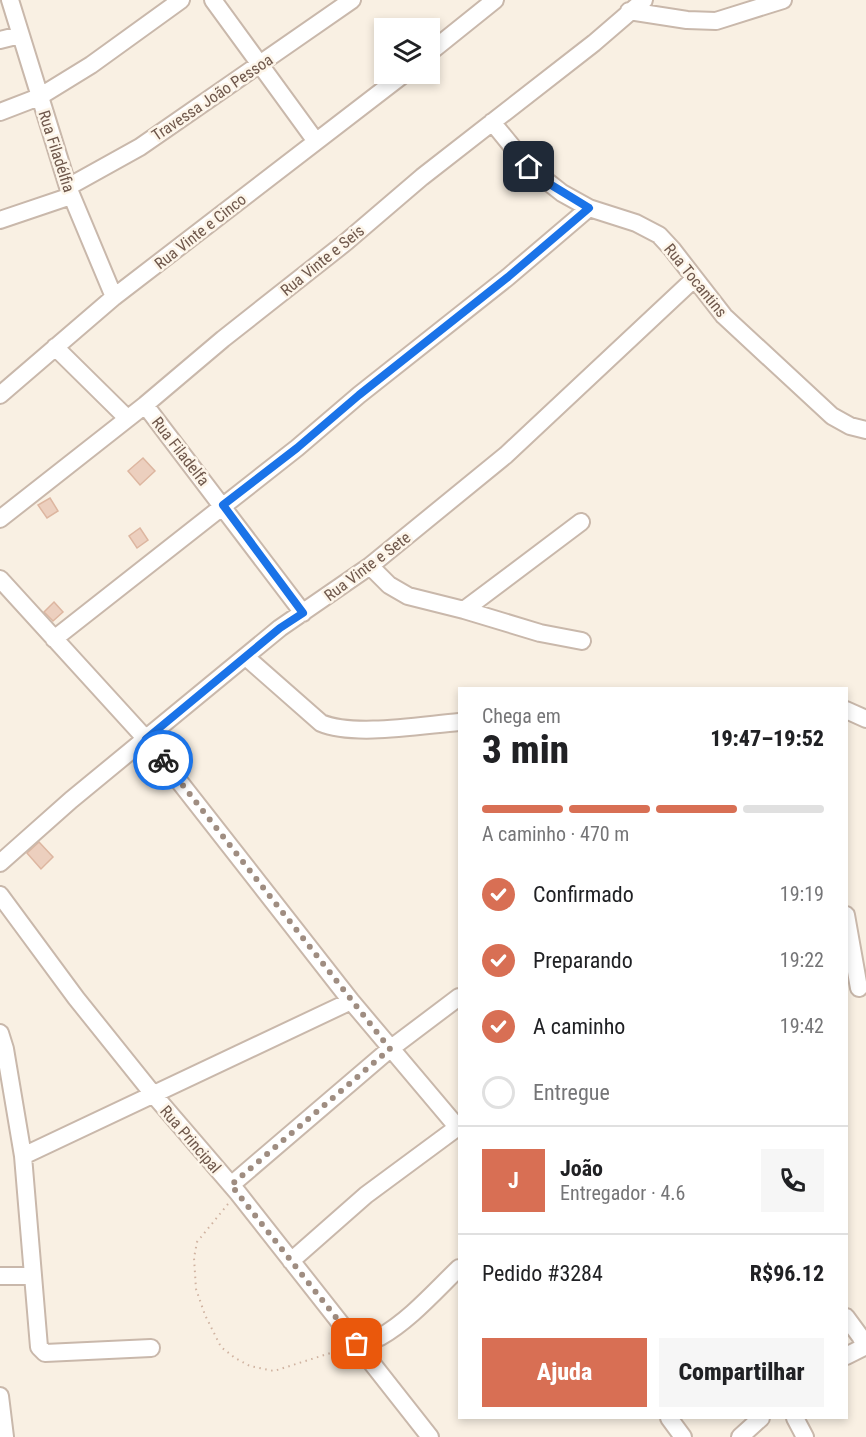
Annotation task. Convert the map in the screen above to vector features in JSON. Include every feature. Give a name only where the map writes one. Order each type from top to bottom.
[{"type":"street","name":"Rua Filadélfia","points":[[10,0],[70,191],[114,297]]},
{"type":"street","points":[[0,112],[39,97],[91,66],[180,0]]},
{"type":"street","points":[[213,0],[315,140]]},
{"type":"street","name":"Travessa João Pessoa","points":[[0,220],[70,191],[140,147],[352,0]]},
{"type":"street","points":[[440,44],[495,0]]},
{"type":"street","points":[[615,0],[627,12],[687,20],[716,21],[783,0]]},
{"type":"street","name":"Rua Vinte e Seis","points":[[0,519],[145,405],[346,242],[422,177],[594,43],[627,12],[644,0]]},
{"type":"street","points":[[0,40],[20,35]]},
{"type":"street","name":"Rua Vinte e Cinco","points":[[0,395],[114,297],[391,84]]},
{"type":"street","name":"Rua Tocantins","points":[[492,122],[529,167],[562,193],[589,208],[648,228],[672,249],[724,316],[810,397],[840,421],[866,430]]},
{"type":"street","points":[[54,639],[297,448],[359,395],[508,277],[589,208]]},
{"type":"street","name":"Rua Vinte e Sete","points":[[0,863],[71,800],[280,628],[370,566],[506,455],[694,279]]},
{"type":"street","points":[[55,347],[127,418]]},
{"type":"street","name":"Rua Filadelfa","points":[[145,405],[303,613]]},
{"type":"street","points":[[464,610],[581,522]]},
{"type":"street","points":[[370,566],[399,592],[423,601],[464,610],[540,633],[582,641]]},
{"type":"street","points":[[0,579],[146,739],[390,1049],[456,1120],[291,1261]]},
{"type":"street","points":[[246,657],[321,723],[329,726],[363,729],[458,722]]},
{"type":"street","points":[[848,711],[866,719]]},
{"type":"street","name":"Rua Principal","points":[[0,895],[76,998],[153,1094],[234,1189],[430,1437]]},
{"type":"street","points":[[848,928],[857,988]]},
{"type":"street","points":[[234,1189],[390,1049],[458,998]]},
{"type":"street","points":[[23,1156],[351,1001]]},
{"type":"street","points":[[0,1033],[5,1049],[23,1156],[40,1349],[45,1353],[151,1348]]},
{"type":"street","points":[[357,1344],[380,1336],[412,1314],[458,1269]]},
{"type":"street","points":[[0,1276],[32,1276]]},
{"type":"street","points":[[848,1320],[865,1346],[848,1355]]},
{"type":"street","points":[[0,1396],[3,1432]]},
{"type":"street","points":[[670,1419],[683,1437]]},
{"type":"street","points":[[740,1437],[760,1419]]},
{"type":"street","points":[[796,1419],[805,1437]]},
{"type":"path","points":[[234,1189],[197,1242],[194,1258],[196,1289],[205,1315],[221,1347],[235,1359],[250,1366],[274,1371],[357,1344]]},
{"type":"building","points":[[143,458],[155,471],[140,485],[128,471]]},
{"type":"building","points":[[50,498],[58,511],[47,518],[38,505]]},
{"type":"building","points":[[140,528],[148,540],[137,548],[129,536]]},
{"type":"building","points":[[54,602],[63,612],[53,621],[44,612]]},
{"type":"building","points":[[39,842],[53,857],[41,869],[27,853]]},
{"type":"way so far","points":[[163,760],[390,1049],[231,1185],[357,1344]]},
{"type":"route","points":[[163,760],[146,739],[280,628],[303,613],[223,505],[508,277],[589,208],[562,193],[529,167]]}]
